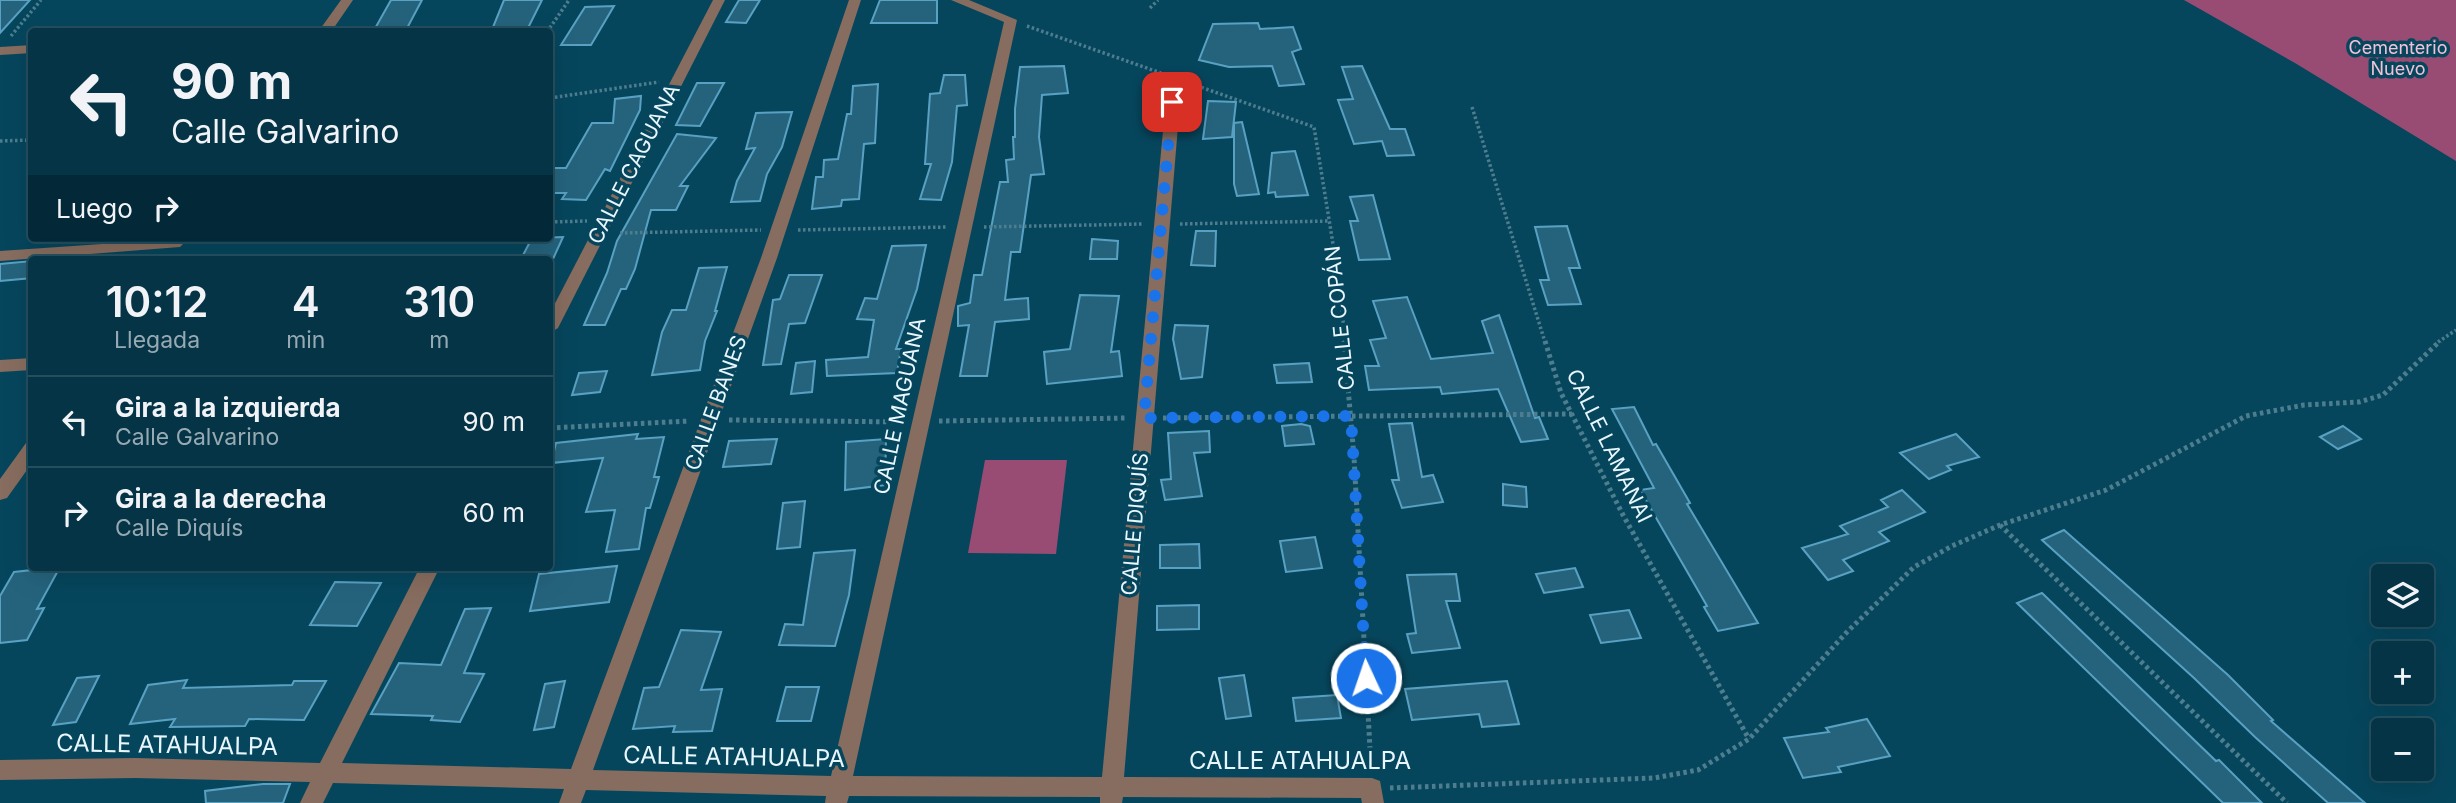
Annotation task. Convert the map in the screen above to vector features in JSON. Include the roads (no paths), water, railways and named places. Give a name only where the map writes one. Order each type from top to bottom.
[{"type":"street","points":[[327,28],[347,0]]},
{"type":"street","name":"CALLE CAGUANA","points":[[553,322],[719,0]]},
{"type":"street","name":"CALLE BANES","points":[[570,803],[606,698],[769,258],[855,0]]},
{"type":"street","name":"CALLE MAGUANA","points":[[837,794],[1010,20],[957,0]]},
{"type":"street","points":[[4,45],[28,48]]},
{"type":"street","name":"CALLE DIQUÍS","points":[[1112,795],[1175,78]]},
{"type":"street","points":[[0,256],[165,242]]},
{"type":"street","points":[[0,366],[28,364]]},
{"type":"street","points":[[0,493],[28,454]]},
{"type":"street","points":[[311,803],[428,571]]},
{"type":"street","name":"CALLE ATAHUALPA","points":[[0,770],[135,768],[579,779],[837,794],[1372,796]]},
{"type":"park label","name":"Cementerio Nuevo","points":[[2398,58]]}]
